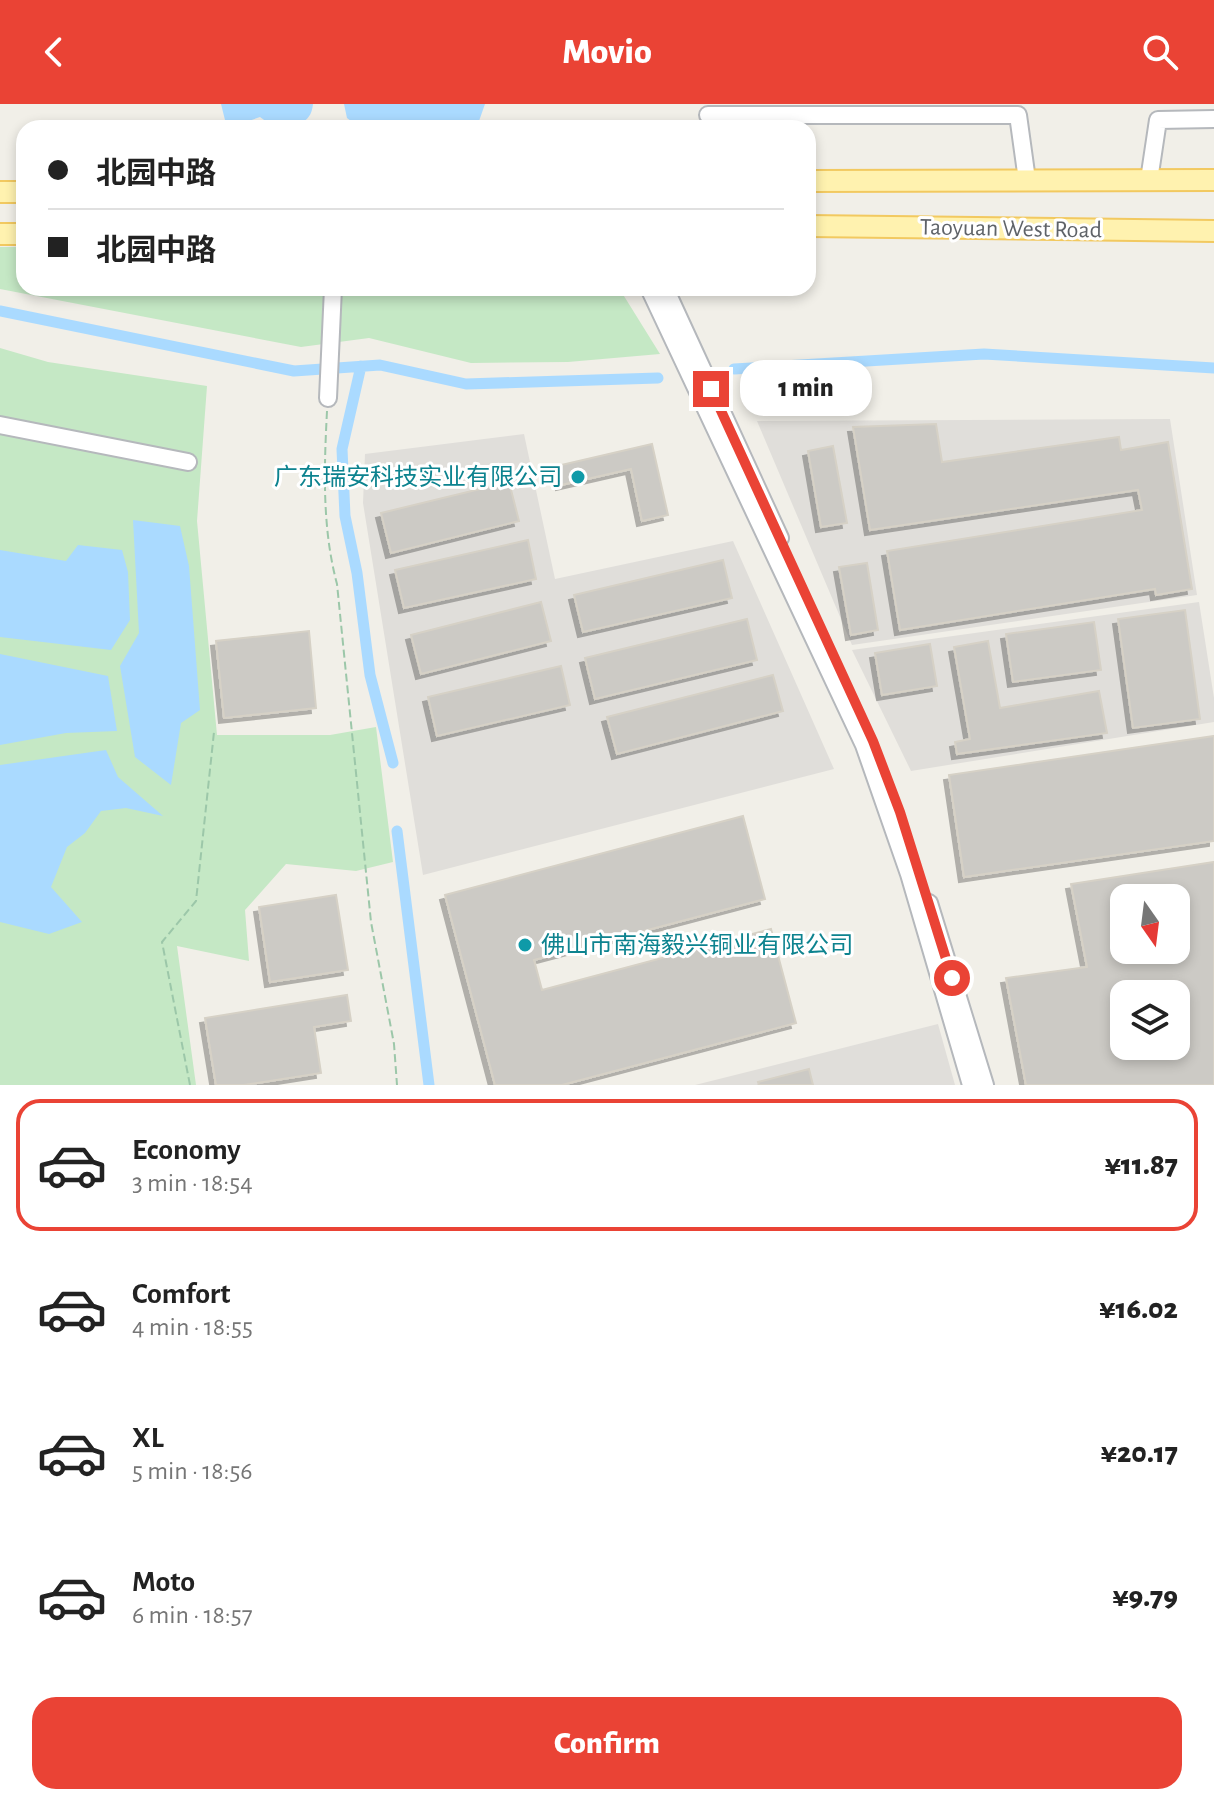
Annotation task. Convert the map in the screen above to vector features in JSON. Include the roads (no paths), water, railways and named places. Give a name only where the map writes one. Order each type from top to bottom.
[{"type":"main road","name":"Taoyuan West Road","points":[[816,181],[1214,180]]},
{"type":"main road","name":"Taoyuan West Road","points":[[816,226],[1214,231]]},
{"type":"street","points":[[708,115],[1018,115],[1027,180]]},
{"type":"street","points":[[1149,180],[1158,120],[1214,119]]},
{"type":"street","points":[[328,398],[333,296]]},
{"type":"street","points":[[653,296],[864,745],[909,874],[971,1085]]},
{"type":"street","points":[[671,296],[873,741],[910,841],[985,1085]]},
{"type":"street","points":[[0,425],[188,462]]},
{"type":"water","points":[[221,104],[313,104],[305,120],[264,120],[260,117],[225,120]]},
{"type":"water","points":[[344,104],[485,104],[479,120],[347,118]]},
{"type":"water","points":[[133,520],[180,526],[189,566],[200,710],[181,723],[171,785],[135,757],[120,666],[139,633]]},
{"type":"water","points":[[78,545],[122,550],[128,572],[130,620],[111,650],[0,637],[0,550],[66,561]]},
{"type":"water","points":[[0,654],[108,676],[117,731],[66,733],[0,745]]},
{"type":"water","points":[[106,750],[118,777],[163,816],[126,808],[101,811],[85,833],[67,847],[51,887],[82,922],[49,934],[0,922],[0,765]]},
{"type":"waterway","points":[[0,311],[294,371],[380,365],[466,384],[658,378]]},
{"type":"waterway","points":[[734,369],[984,354],[1214,368]]},
{"type":"waterway","points":[[361,366],[342,449],[345,516],[357,573],[370,675],[393,763]]},
{"type":"waterway","points":[[397,831],[429,1085]]},
{"type":"place","name":"广东瑞安科技实业有限公司","points":[[578,477]]},
{"type":"place","name":"佛山市南海毅兴铜业有限公司","points":[[525,945]]}]
